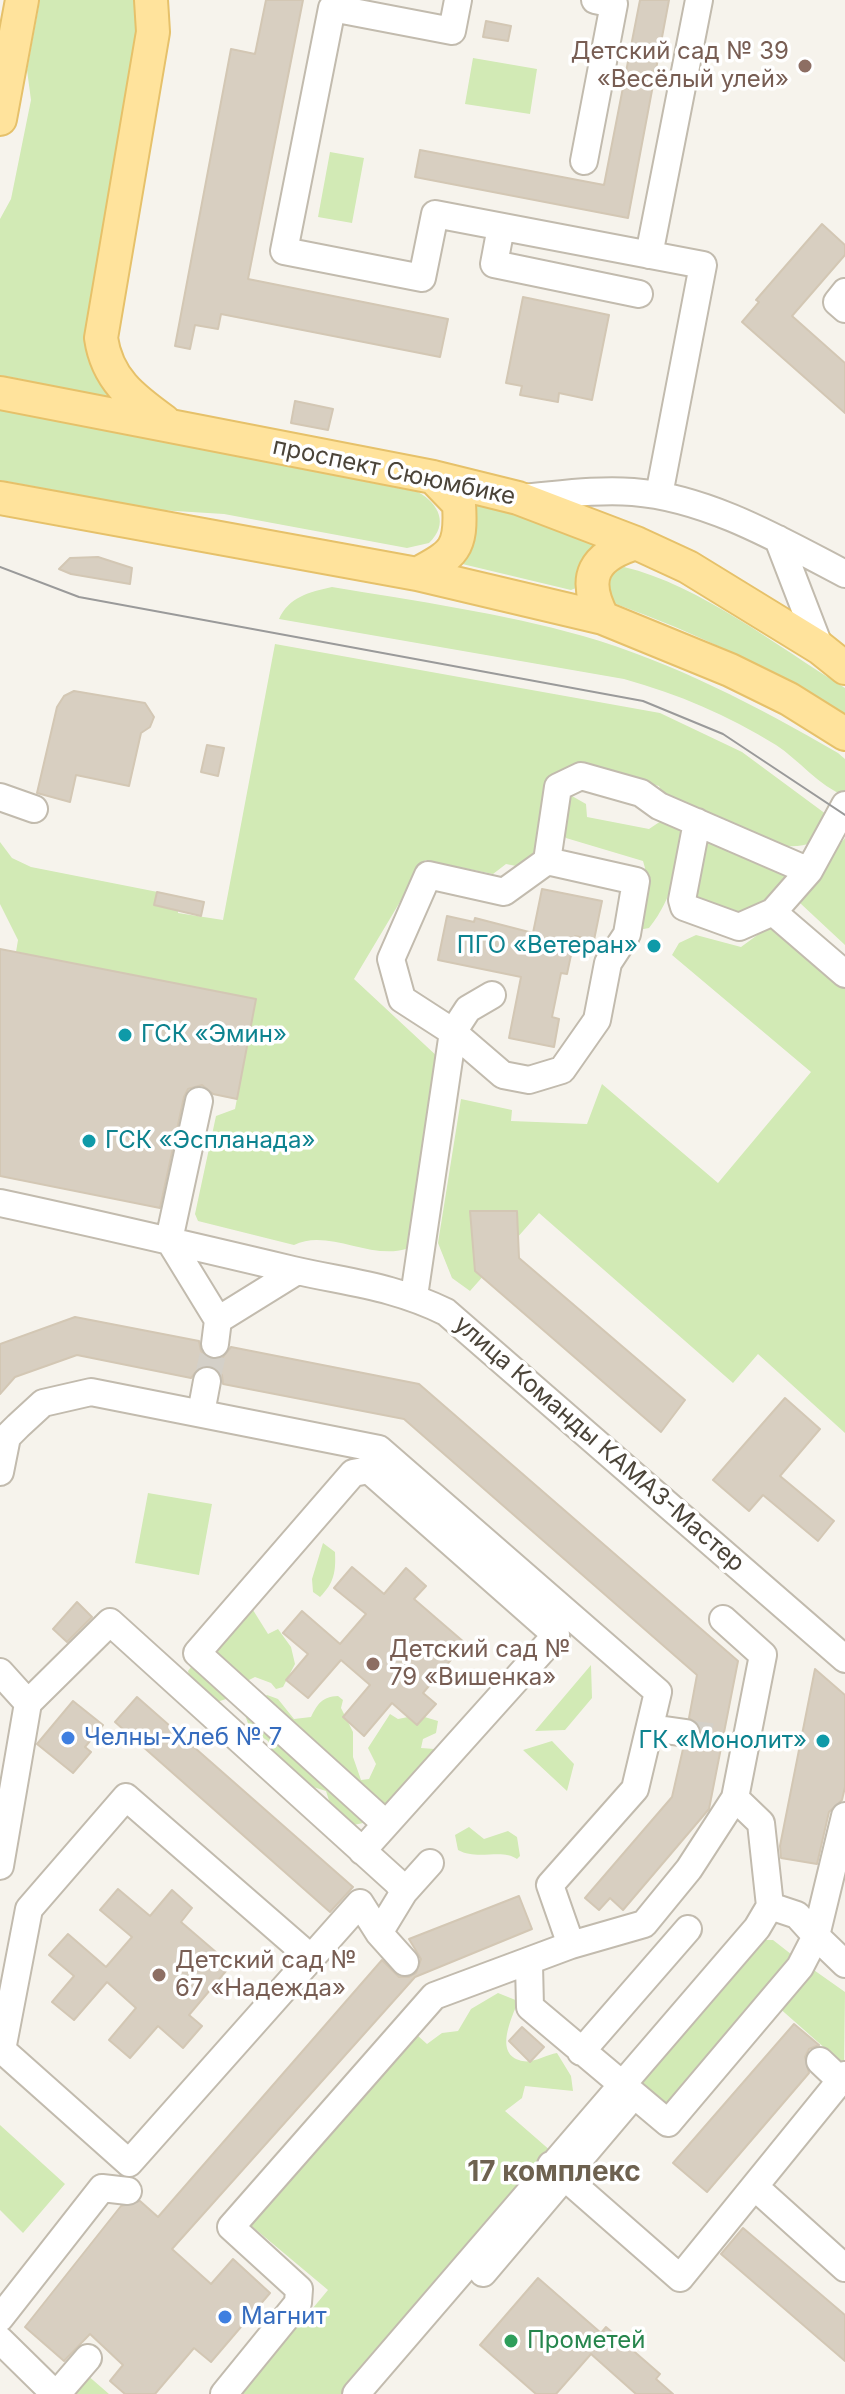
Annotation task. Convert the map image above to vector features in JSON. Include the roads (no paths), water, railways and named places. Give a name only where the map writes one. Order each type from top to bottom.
[{"type":"main road","points":[[0,119],[22,0]]},
{"type":"main road","points":[[151,0],[153,32],[101,338],[104,358],[114,378],[138,403],[170,425]]},
{"type":"main road","name":"проспект Сююмбике","points":[[0,393],[433,477],[518,498],[636,543],[688,567],[820,648],[845,668]]},
{"type":"main road","points":[[417,574],[450,556],[461,534],[459,504],[433,477]]},
{"type":"main road","points":[[0,498],[278,552],[417,574],[603,618],[730,670],[789,699],[845,734]]},
{"type":"main road","points":[[603,618],[593,599],[597,566],[610,551],[636,543]]},
{"type":"street","points":[[458,0],[452,31],[332,8],[284,251],[422,278],[435,214],[703,265],[659,495]]},
{"type":"street","points":[[584,161],[614,4],[595,0]]},
{"type":"street","points":[[649,255],[699,0]]},
{"type":"street","points":[[501,227],[494,264],[639,294]]},
{"type":"street","points":[[845,292],[837,302],[845,309]]},
{"type":"street","points":[[518,498],[629,491],[659,495],[730,518],[845,574]]},
{"type":"street","points":[[778,539],[820,648]]},
{"type":"street","points":[[547,861],[636,881],[627,934],[608,963],[597,1020],[562,1070],[529,1080],[503,1075],[453,1032],[402,999],[391,959],[428,875],[504,892],[547,861],[558,787],[581,776],[641,793],[697,822],[809,871]]},
{"type":"street","points":[[0,797],[34,809]]},
{"type":"street","points":[[697,822],[682,900],[684,907],[739,927],[773,912],[809,871],[845,805]]},
{"type":"street","points":[[773,912],[845,974]]},
{"type":"street","points":[[414,1296],[453,1032],[468,1009],[492,995]]},
{"type":"street","points":[[199,1101],[169,1240],[216,1332],[297,1271]]},
{"type":"street","name":"улица Команды КАМАЗ-Мастер","points":[[0,1203],[297,1271],[372,1283],[414,1296],[446,1312],[497,1353],[845,1659]]},
{"type":"street","points":[[201,1413],[207,1381]]},
{"type":"street","points":[[0,1472],[7,1437],[43,1403],[103,1393],[379,1449],[658,1692],[635,1789],[550,1885],[571,1945]]},
{"type":"street","points":[[362,1851],[556,1635],[369,1470],[353,1473],[197,1653],[386,1824]]},
{"type":"street","points":[[224,2394],[298,2303],[299,2289],[231,2227],[434,1996],[529,1964],[571,1945],[644,1924],[689,1869],[735,1798],[735,1740],[763,1655],[723,1619]]},
{"type":"street","points":[[0,1866],[6,1806],[28,1703],[110,1622],[404,1892]]},
{"type":"street","points":[[0,1672],[28,1703]]},
{"type":"street","points":[[651,1728],[686,1733]]},
{"type":"street","points":[[310,1957],[126,1797],[29,1909],[2,2050],[129,2163],[360,1903],[379,1933],[434,1996]]},
{"type":"street","points":[[378,2394],[757,1928],[770,1906],[761,1823],[735,1798]]},
{"type":"street","points":[[529,1964],[530,2007],[626,2091],[668,2123],[800,1967],[816,1936],[845,1816]]},
{"type":"street","points":[[379,1933],[404,1892],[430,1863]]},
{"type":"street","points":[[770,1906],[797,1915],[845,1964]]},
{"type":"street","points":[[581,2052],[688,1929]]},
{"type":"street","points":[[816,1936],[845,1945]]},
{"type":"street","points":[[559,2172],[680,2278],[843,2078],[820,2061]]},
{"type":"street","points":[[356,2394],[559,2172]]},
{"type":"street","points":[[755,2187],[845,2268]]},
{"type":"street","points":[[0,2318],[102,2188],[128,2191]]},
{"type":"street","points":[[0,2340],[50,2392],[88,2358]]},
{"type":"tunnel","points":[[207,1381],[215,1344]]},
{"type":"tunnel","points":[[686,1733],[723,1738]]},
{"type":"tram line","points":[[0,567],[79,597],[643,701],[723,734],[845,815]]},
{"type":"place","name":"Детский сад № 39 «Весёлый улей»","points":[[805,66]]},
{"type":"place","name":"ПГО «Ветеран»","points":[[654,946]]},
{"type":"place","name":"ГСК «Эмин»","points":[[125,1035]]},
{"type":"place","name":"ГСК «Эспланада»","points":[[89,1141]]},
{"type":"place","name":"Детский сад № 79 «Вишенка»","points":[[373,1664]]},
{"type":"place","name":"Челны-Хлеб № 7","points":[[68,1738]]},
{"type":"place","name":"ГК «Монолит»","points":[[823,1741]]},
{"type":"place","name":"Детский сад № 67 «Надежда»","points":[[159,1975]]},
{"type":"place","name":"Магнит","points":[[225,2317]]},
{"type":"place","name":"Прометей","points":[[511,2341]]},
{"type":"district","name":"17 комплекс","points":[[554,2173]]}]
